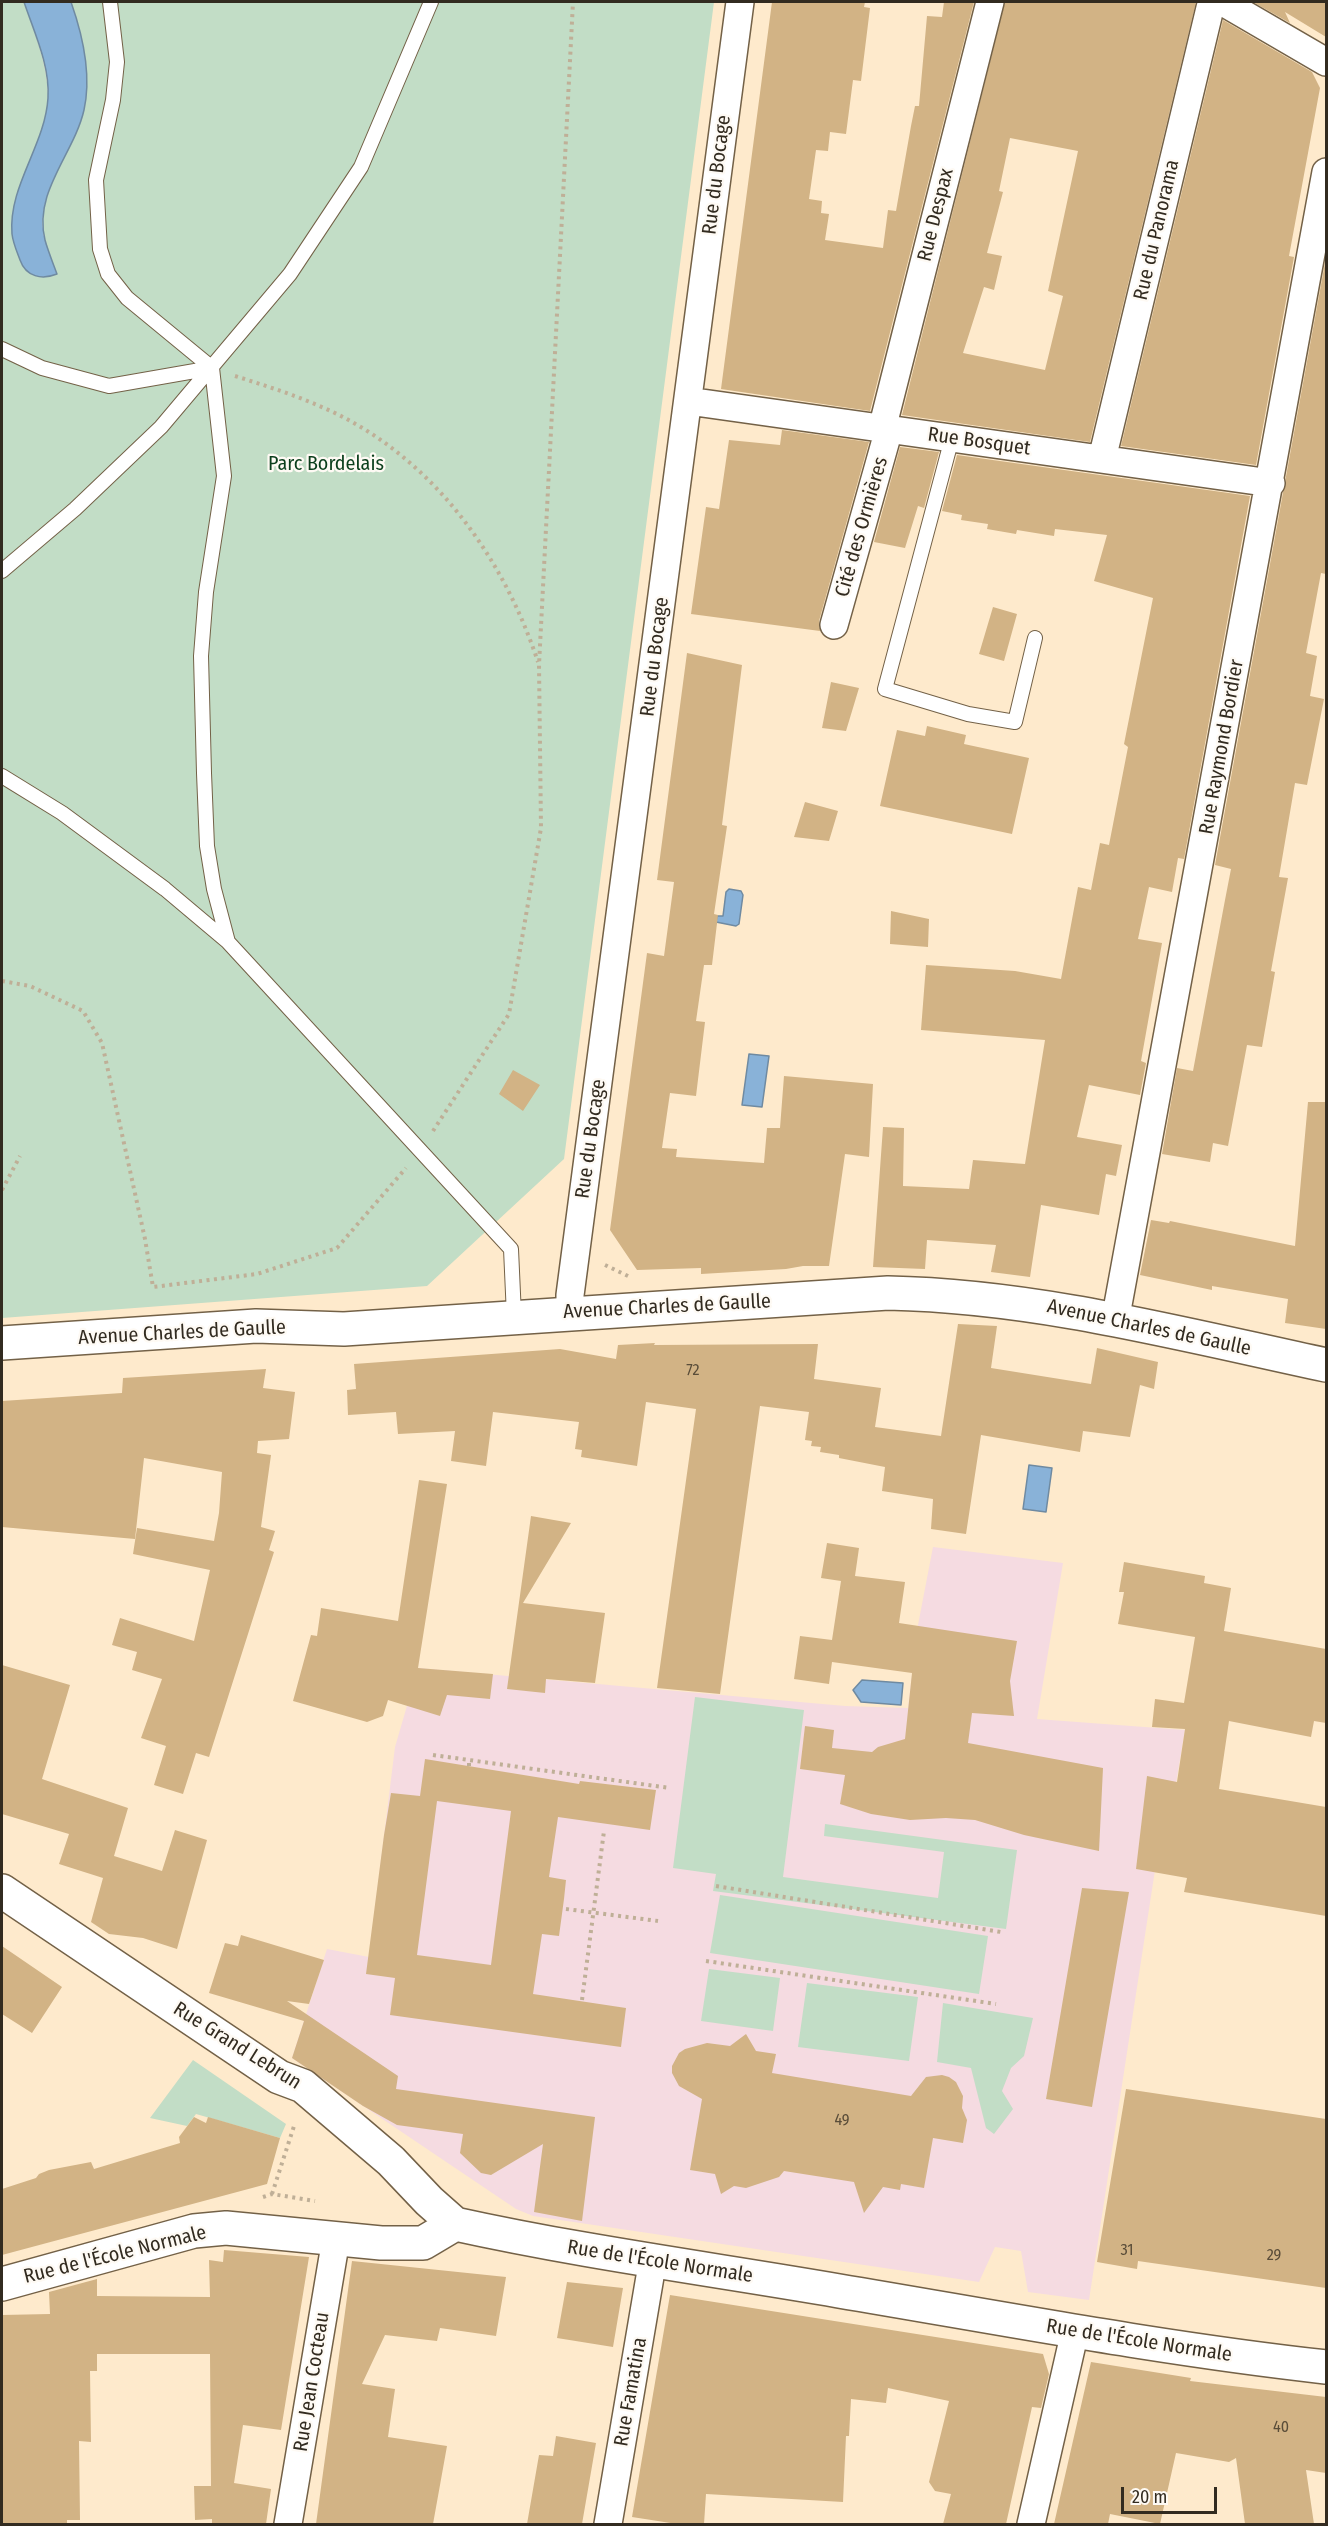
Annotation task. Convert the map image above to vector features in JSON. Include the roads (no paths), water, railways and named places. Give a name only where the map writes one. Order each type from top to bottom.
[{"type":"main road","name":"Avenue Charles de Gaulle","points":[[2,1343],[256,1326],[344,1329],[888,1293],[994,1299],[1115,1321],[1326,1365]]},
{"type":"main road","name":"Rue Grand Lebrun","points":[[2,1891],[279,2077],[303,2086],[391,2161],[429,2201],[455,2224]]},
{"type":"main road","name":"Rue de l'École Normale","points":[[2,2284],[194,2231],[226,2228],[336,2239],[423,2243],[455,2224],[541,2243],[653,2259],[1075,2331],[1239,2357],[1326,2367]]},
{"type":"street","name":"Rue du Bocage","points":[[570,1313],[570,1295],[740,2]]},
{"type":"street","name":"Rue Despax","points":[[886,429],[990,2]]},
{"type":"street","name":"Rue du Panorama","points":[[1102,459],[1210,8],[1214,2]]},
{"type":"street","points":[[1223,2],[1326,62]]},
{"type":"street","name":"Rue Raymond Bordier","points":[[1115,1321],[1271,483],[1326,172]]},
{"type":"street","name":"Rue Bosquet","points":[[688,402],[1271,483]]},
{"type":"street","name":"Cité des Ormières","points":[[834,625],[886,429]]},
{"type":"street","name":"Rue Jean Cocteau","points":[[288,2524],[336,2239]]},
{"type":"street","name":"Rue Famatina","points":[[608,2524],[653,2259]]},
{"type":"street","points":[[1031,2524],[1075,2331]]},
{"type":"lane","points":[[110,2],[117,62],[113,100],[96,180],[100,249],[108,274],[127,298],[212,368],[224,476],[206,591],[201,656],[204,783],[207,846],[214,889],[228,942]]},
{"type":"lane","points":[[2,571],[75,509],[161,427],[290,274],[361,166],[432,2]]},
{"type":"lane","points":[[2,349],[42,368],[110,386],[212,368]]},
{"type":"lane","points":[[952,438],[885,689],[968,714],[1015,722],[1035,638]]},
{"type":"lane","points":[[2,776],[62,813],[165,890],[228,942],[511,1249],[514,1316]]},
{"type":"water","points":[[24,2],[71,2],[87,69],[84,110],[72,142],[49,189],[45,206],[43,222],[45,240],[57,274],[46,277],[35,276],[26,270],[20,260],[12,234],[12,216],[16,199],[41,133],[48,98],[44,61]]},
{"type":"water","points":[[729,889],[741,891],[743,895],[739,924],[736,926],[716,922],[717,916],[723,916],[726,892]]},
{"type":"water","points":[[749,1054],[769,1056],[762,1107],[742,1105]]},
{"type":"water","points":[[1029,1465],[1052,1468],[1046,1512],[1023,1509]]},
{"type":"water","points":[[862,1680],[903,1683],[901,1705],[861,1702],[853,1690]]},
{"type":"park label","name":"Parc Bordelais","points":[[326,464]]}]
